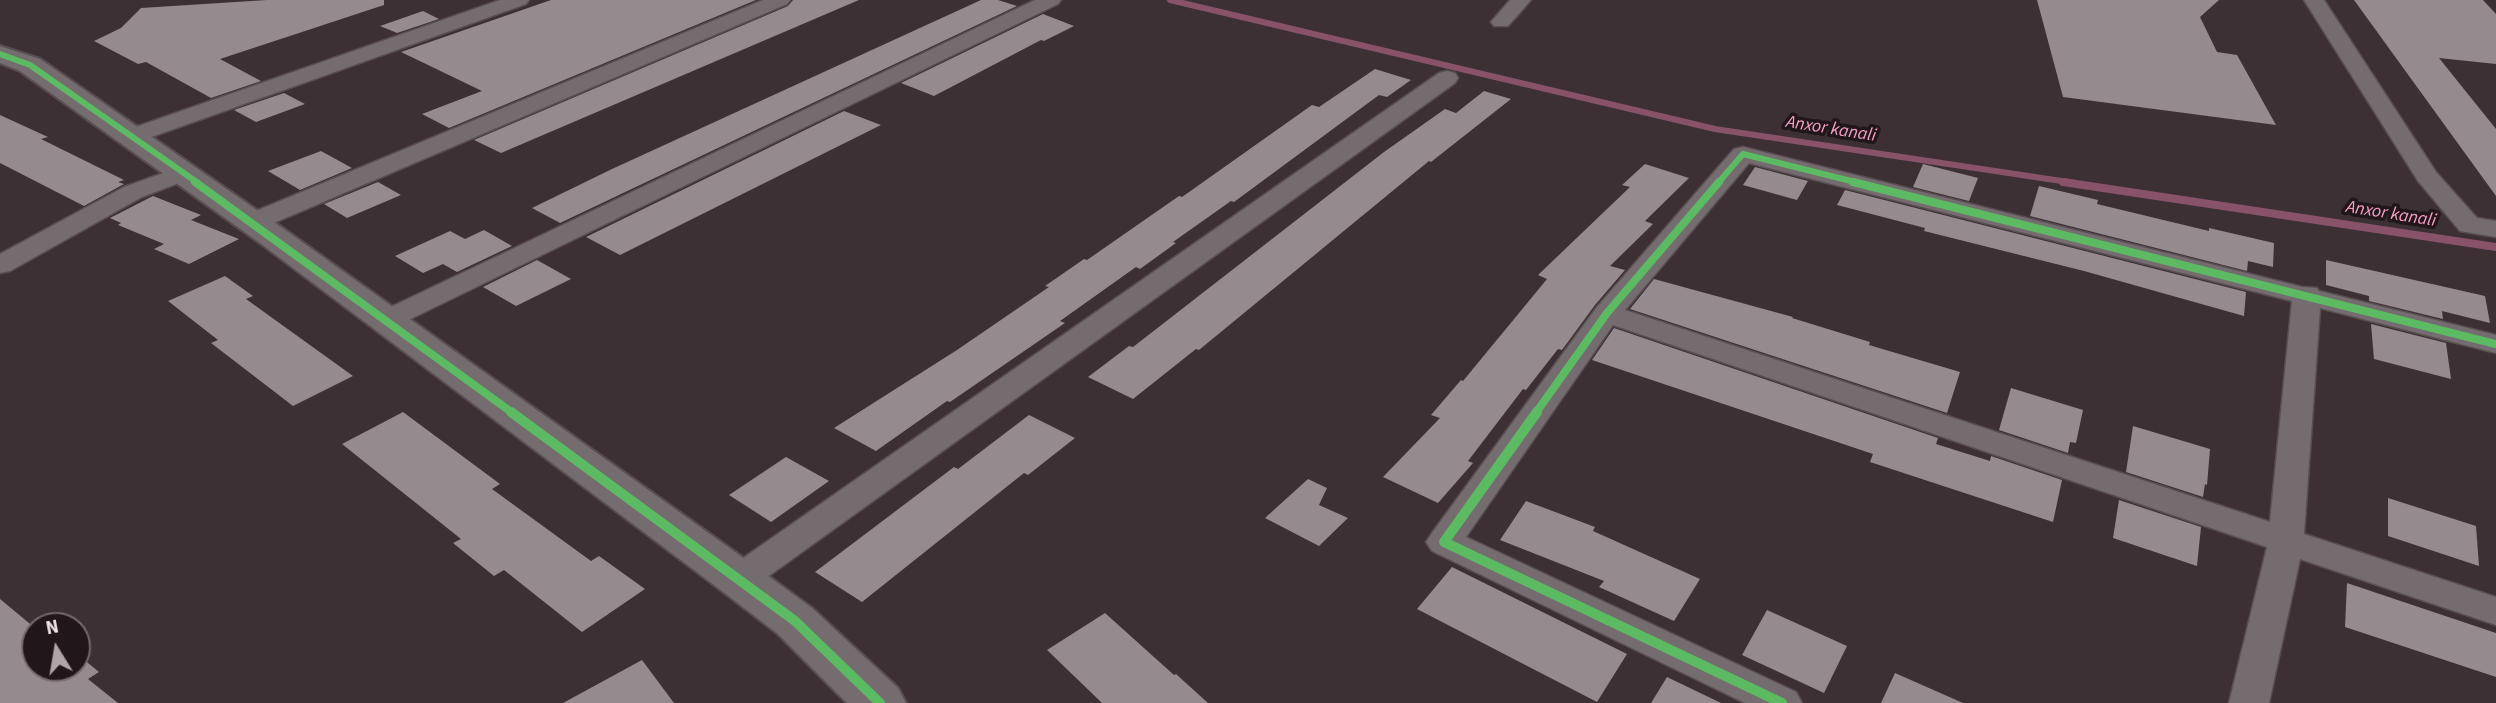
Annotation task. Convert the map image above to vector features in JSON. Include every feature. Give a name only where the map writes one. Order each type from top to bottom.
[{"type":"street","points":[[132,136],[519,0]]},
{"type":"street","points":[[253,222],[780,0]]},
{"type":"street","points":[[386,320],[1051,0]]},
{"type":"street","points":[[1501,22],[1521,0]]},
{"type":"street","points":[[2314,0],[2427,176],[2469,225],[2496,229]]},
{"type":"street","points":[[0,54],[30,65],[132,136],[739,579],[795,621],[880,703]]},
{"type":"street","points":[[739,579],[1447,78]]},
{"type":"street","points":[[1782,703],[1444,542],[1606,313],[1743,154],[2307,294],[2496,344]]},
{"type":"street","points":[[0,265],[133,192],[183,173]]},
{"type":"street","points":[[2249,703],[2286,542],[2307,294]]},
{"type":"street","points":[[1606,313],[2496,611]]},
{"type":"building","points":[[267,0],[384,0],[384,5],[220,59],[261,81],[211,98],[146,62],[138,64],[94,41],[121,28],[141,8]]},
{"type":"building","points":[[551,0],[756,0],[449,128],[422,114],[482,91],[401,52]]},
{"type":"building","points":[[793,0],[859,0],[501,153],[474,140],[788,6]]},
{"type":"building","points":[[981,0],[998,0],[1017,6],[560,223],[532,208],[612,169]]},
{"type":"building","points":[[2037,0],[2219,0],[2200,17],[2217,52],[2237,55],[2276,125],[2063,97]]},
{"type":"building","points":[[2354,0],[2483,0],[2496,14],[2496,64],[2439,58],[2496,129],[2496,196]]},
{"type":"building","points":[[423,11],[439,19],[397,33],[380,26]]},
{"type":"building","points":[[1043,14],[1074,26],[1041,40],[934,96],[901,83]]},
{"type":"building","points":[[1375,69],[1411,80],[1387,97],[1379,95],[1234,202],[1231,201],[1173,242],[1176,243],[1140,269],[1136,267],[1060,321],[1065,323],[950,402],[947,401],[876,451],[834,428],[957,350],[1049,287],[1045,286],[1084,259],[1087,260],[1179,196],[1182,197],[1312,105],[1319,107]]},
{"type":"building","points":[[1484,91],[1511,99],[1429,161],[1199,350],[1196,349],[1133,399],[1088,377],[1129,346],[1133,347],[1384,152],[1445,109],[1456,113]]},
{"type":"building","points":[[284,93],[305,104],[256,122],[234,110]]},
{"type":"building","points":[[844,111],[881,125],[620,255],[586,237]]},
{"type":"building","points":[[0,115],[48,137],[41,139],[124,180],[118,182],[124,184],[84,206],[0,163]]},
{"type":"building","points":[[321,151],[352,168],[300,190],[268,171]]},
{"type":"building","points":[[1645,164],[1689,178],[1645,221],[1653,224],[1610,266],[1625,270],[1562,350],[1558,349],[1526,390],[1523,389],[1468,461],[1473,463],[1438,503],[1383,477],[1440,418],[1431,415],[1461,380],[1463,381],[1547,279],[1538,275],[1630,187],[1622,185]]},
{"type":"building","points":[[1923,164],[1978,178],[1969,201],[1913,187]]},
{"type":"building","points":[[1755,167],[1808,181],[1797,200],[1743,185]]},
{"type":"building","points":[[378,182],[401,195],[347,218],[324,204]]},
{"type":"building","points":[[2039,186],[2098,200],[2097,204],[2209,231],[2209,228],[2274,243],[2273,267],[2248,261],[2247,271],[2030,216]]},
{"type":"building","points":[[1845,190],[2246,292],[2244,316],[2084,271],[1924,231],[1925,228],[1837,205]]},
{"type":"building","points":[[153,196],[201,215],[191,220],[239,239],[189,264],[154,249],[164,244],[118,225],[121,223],[110,218]]},
{"type":"building","points":[[484,230],[512,246],[457,272],[443,264],[423,273],[395,256],[450,231],[465,239]]},
{"type":"building","points":[[537,260],[571,279],[516,306],[483,287]]},
{"type":"building","points":[[2326,260],[2485,296],[2490,323],[2442,311],[2443,319],[2369,301],[2369,296],[2326,285]]},
{"type":"building","points":[[225,276],[253,296],[246,299],[353,376],[293,406],[211,343],[218,340],[168,301]]},
{"type":"building","points":[[1654,279],[1793,317],[1870,342],[1869,345],[1960,372],[1947,413],[1630,309]]},
{"type":"building","points":[[2371,324],[2446,343],[2451,379],[2374,359]]},
{"type":"building","points":[[1614,328],[1938,438],[1936,444],[1990,461],[1991,456],[2062,480],[2053,522],[1870,462],[1873,454],[1592,360]]},
{"type":"building","points":[[2011,388],[2083,410],[2076,443],[2070,442],[2068,453],[1999,430]]},
{"type":"building","points":[[403,412],[500,484],[492,489],[591,561],[599,556],[645,589],[582,632],[504,570],[494,576],[453,543],[461,539],[342,444]]},
{"type":"building","points":[[1029,415],[1075,438],[1028,475],[1024,473],[862,602],[815,572],[954,467],[958,469]]},
{"type":"building","points":[[2133,426],[2210,449],[2207,485],[2205,484],[2203,497],[2126,472]]},
{"type":"building","points":[[786,457],[829,481],[771,522],[729,495]]},
{"type":"building","points":[[1308,479],[1327,488],[1319,505],[1348,518],[1319,546],[1265,518]]},
{"type":"building","points":[[2388,498],[2476,526],[2479,566],[2388,536]]},
{"type":"building","points":[[2119,500],[2201,527],[2197,566],[2113,538]]},
{"type":"building","points":[[1526,501],[1595,527],[1593,531],[1700,579],[1674,621],[1599,587],[1604,581],[1500,540]]},
{"type":"building","points":[[1452,567],[1627,654],[1597,702],[1417,609]]},
{"type":"building","points":[[2347,583],[2496,633],[2496,677],[2345,627]]},
{"type":"building","points":[[0,599],[21,616],[21,682],[91,681],[118,703],[0,703]]},
{"type":"building","points":[[1767,610],[1847,646],[1824,693],[1742,655]]},
{"type":"building","points":[[1105,613],[1208,703],[1102,703],[1047,650]]},
{"type":"building","points":[[642,660],[674,703],[563,703]]},
{"type":"building","points":[[91,665],[99,672],[91,677]]},
{"type":"building","points":[[1895,673],[1963,703],[1881,703]]},
{"type":"building","points":[[1667,677],[1721,703],[1651,703]]},
{"type":"waterway","name":"Anxor kanali","points":[[1170,0],[1715,129],[2075,183]]},
{"type":"waterway","name":"Anxor kanali","points":[[2063,182],[2496,247]]},
{"type":"cycle path","points":[[0,54],[30,65],[272,236],[739,579],[795,621],[880,703]]},
{"type":"cycle path","points":[[1782,703],[1444,542],[1607,313],[1743,154],[2496,344]]}]
